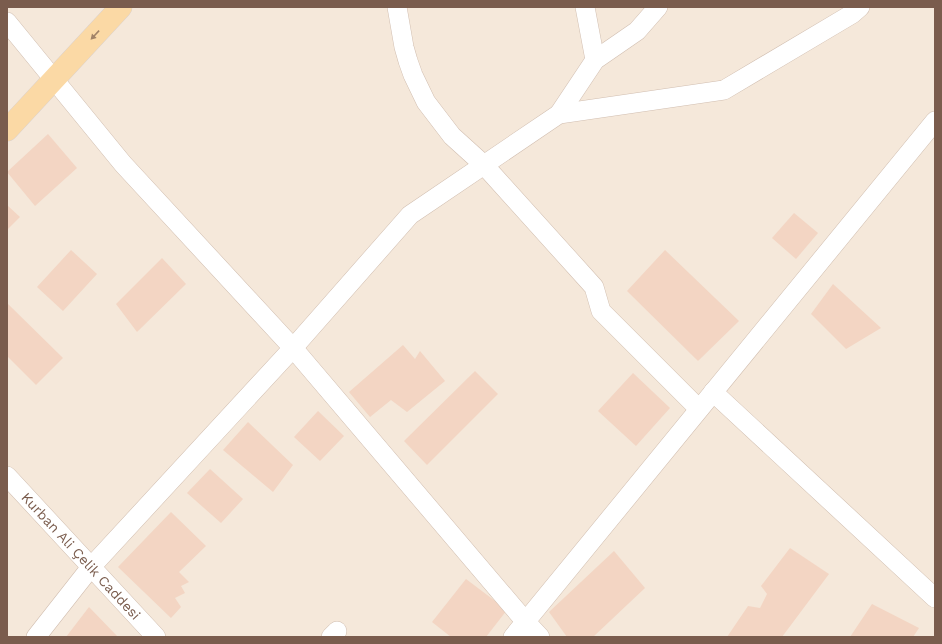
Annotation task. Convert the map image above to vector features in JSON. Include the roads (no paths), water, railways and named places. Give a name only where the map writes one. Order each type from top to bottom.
[{"type":"main road","points":[[7,130],[121,7]]},
{"type":"street","points":[[397,7],[408,61],[426,102],[452,136],[484,164],[594,287],[601,311],[699,409]]},
{"type":"street","points":[[585,7],[595,60]]},
{"type":"street","points":[[36,637],[91,567],[293,348],[410,215],[559,114],[595,60],[637,31],[658,7]]},
{"type":"street","points":[[559,114],[724,90],[852,14],[860,7]]},
{"type":"street","points":[[7,22],[123,164],[293,348],[540,637]]},
{"type":"street","points":[[513,637],[935,121]]},
{"type":"street","points":[[713,392],[935,598]]},
{"type":"street","name":"Kurban Ali Çelik Caddesi","points":[[7,476],[156,637]]}]
